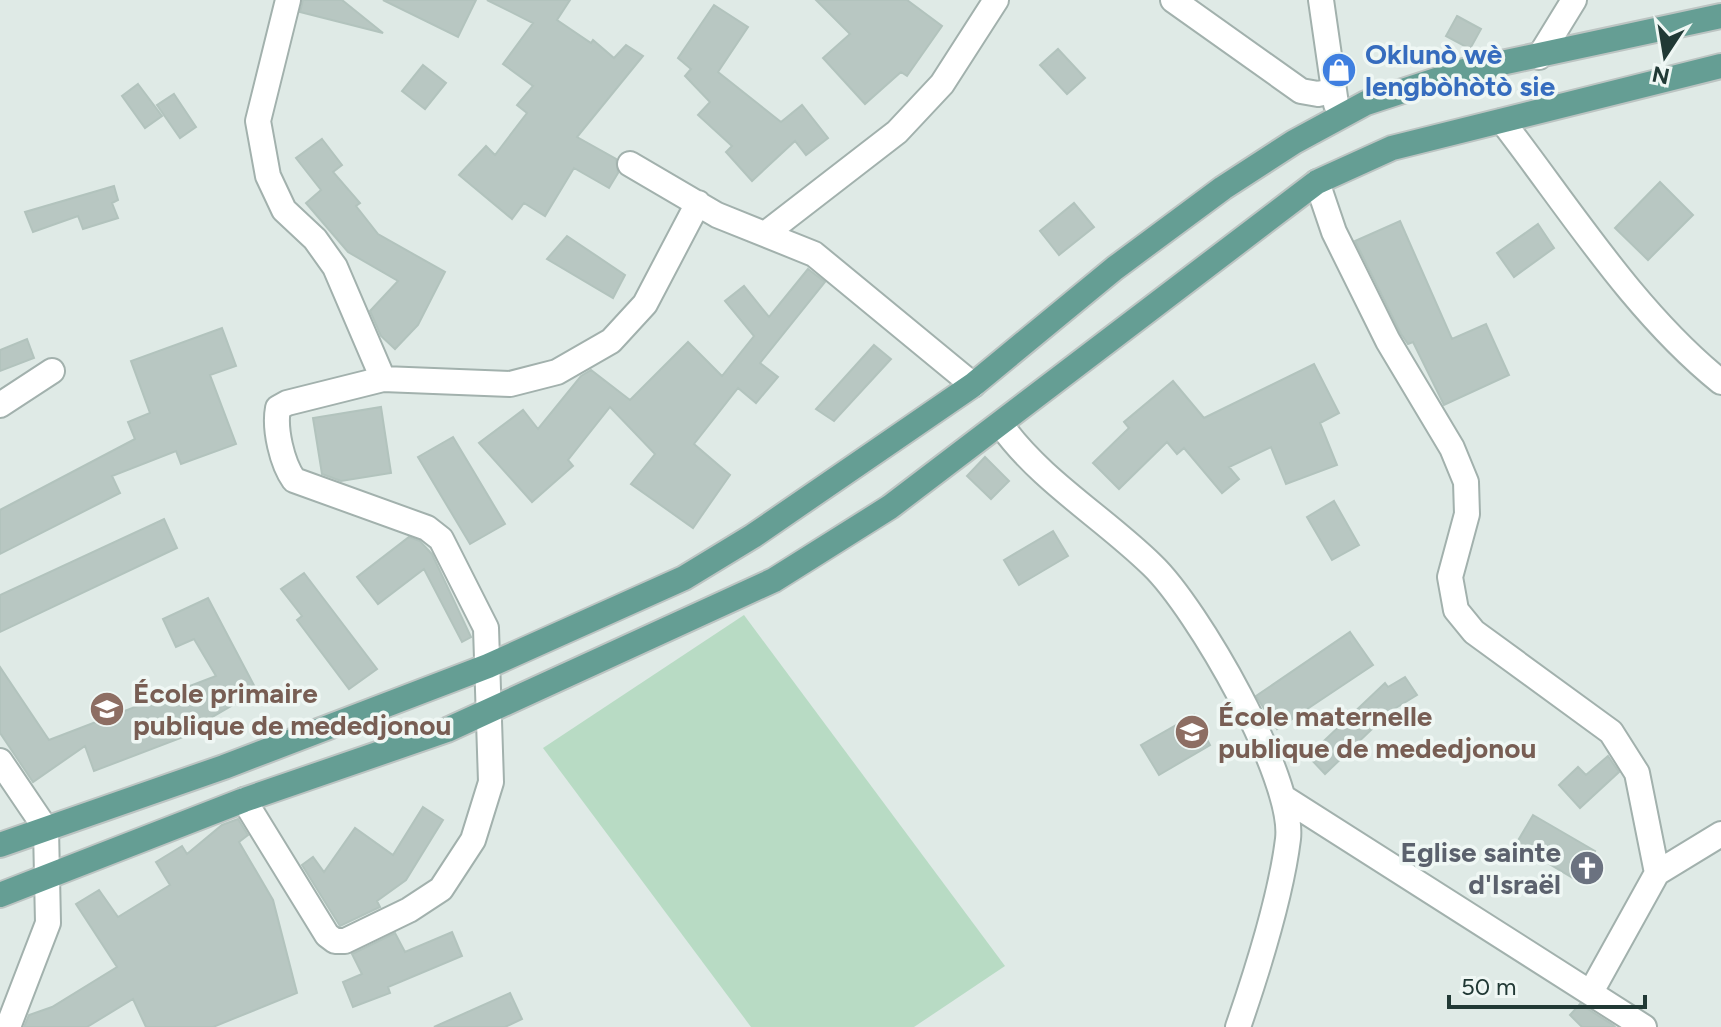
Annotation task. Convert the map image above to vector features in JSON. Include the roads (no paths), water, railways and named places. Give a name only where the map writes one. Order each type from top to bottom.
[{"type":"main road","points":[[0,845],[224,767],[488,666],[684,578],[753,536],[973,385],[1115,268],[1199,206],[1294,142],[1366,103],[1464,71],[1721,16]]},
{"type":"main road","points":[[0,895],[244,800],[447,730],[774,580],[890,507],[1317,182],[1392,148],[1721,66]]},
{"type":"street","points":[[288,0],[258,121],[268,176],[284,210],[315,239],[335,267],[383,379]]},
{"type":"street","points":[[765,234],[897,132],[942,84],[996,0]]},
{"type":"street","points":[[1173,0],[1301,91],[1366,103]]},
{"type":"street","points":[[1313,133],[1334,97],[1321,0]]},
{"type":"street","points":[[1539,57],[1574,0]]},
{"type":"street","points":[[1502,121],[1631,289],[1701,366],[1721,382]]},
{"type":"street","points":[[630,164],[698,203],[814,254],[973,385]]},
{"type":"street","points":[[1317,182],[1334,232],[1388,341],[1452,448],[1466,482],[1467,514],[1450,577],[1456,610],[1474,632],[1611,732],[1637,773],[1657,873]]},
{"type":"street","points":[[244,800],[327,935],[335,941],[345,941],[409,910],[441,889],[473,840],[491,782],[486,628],[441,539],[427,528],[294,480],[287,469],[276,418],[278,408],[287,403],[383,379],[510,384],[557,372],[611,341],[645,304],[698,203]]},
{"type":"street","points":[[0,405],[52,371]]},
{"type":"street","points":[[1001,425],[1034,464],[1154,566],[1189,610],[1251,720],[1286,799],[1289,837],[1235,1025]]},
{"type":"street","points":[[0,761],[46,829],[48,923],[8,1027]]},
{"type":"street","points":[[1286,799],[1644,1027]]},
{"type":"street","points":[[1591,992],[1657,873],[1721,834]]},
{"type":"place","name":"Oklunò wè lengbòhòtò sie","points":[[1339,70]]},
{"type":"place","name":"École primaire publique de mededjonou","points":[[107,709]]},
{"type":"place","name":"École maternelle publique de mededjonou","points":[[1192,732]]},
{"type":"place","name":"Eglise sainte d'Israël","points":[[1587,868]]}]
